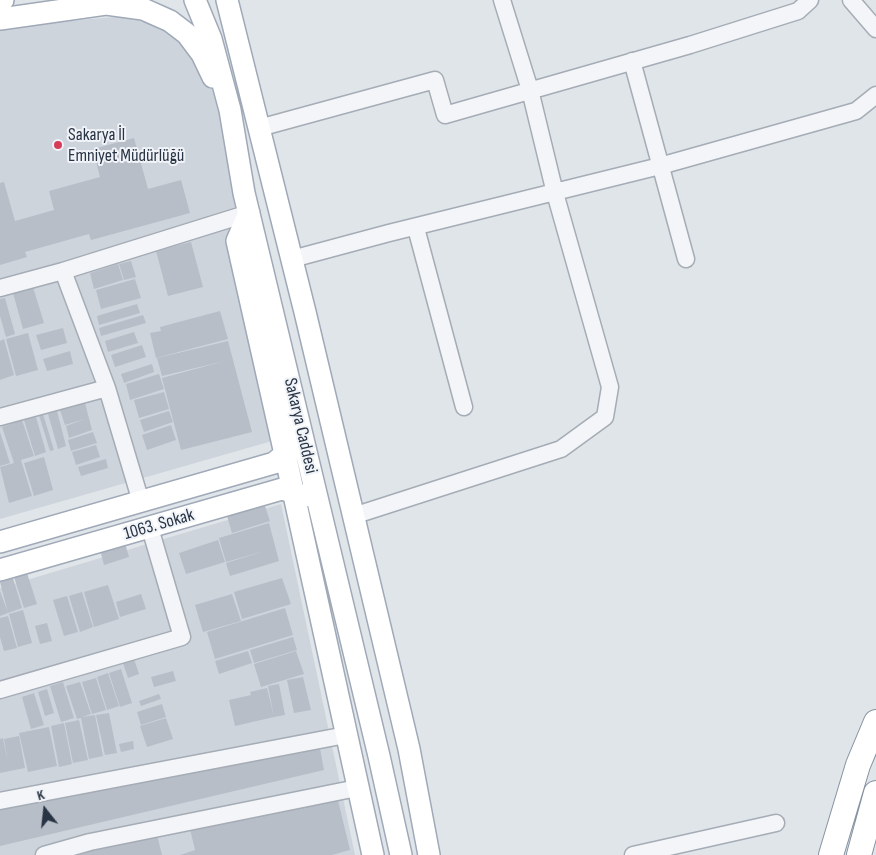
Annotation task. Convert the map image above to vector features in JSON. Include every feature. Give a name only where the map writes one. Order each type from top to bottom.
[{"type":"highway","points":[[831,855],[858,765],[876,722]]},
{"type":"highway","points":[[860,855],[876,793]]},
{"type":"main road","points":[[0,19],[100,4],[153,0]]},
{"type":"main road","name":"Sakarya Caddesi","points":[[194,0],[212,39],[230,110],[249,213],[401,855]]},
{"type":"main road","name":"Sakarya Caddesi","points":[[227,0],[292,259],[409,749],[428,855]]},
{"type":"main road","points":[[100,4],[143,10],[170,21],[187,34],[202,54],[230,110]]},
{"type":"main road","points":[[249,213],[237,241],[373,855]]},
{"type":"main road","name":"1063. Sokak","points":[[0,542],[274,463],[303,438]]},
{"type":"main road","name":"1063. Sokak","points":[[0,570],[282,489],[317,499]]},
{"type":"street","points":[[353,516],[561,449],[604,417],[610,388],[555,193],[530,90],[502,0]]},
{"type":"street","points":[[259,128],[435,80],[445,114],[632,62],[798,11],[810,0]]},
{"type":"street","points":[[851,0],[876,29]]},
{"type":"street","points":[[632,62],[686,259]]},
{"type":"street","points":[[292,259],[660,166],[856,111],[876,95]]},
{"type":"street","points":[[0,288],[64,271],[249,213]]},
{"type":"street","points":[[416,228],[464,407]]},
{"type":"street","points":[[64,271],[107,388],[141,502]]},
{"type":"street","points":[[0,417],[107,388]]},
{"type":"street","points":[[0,690],[182,637],[150,528]]},
{"type":"street","points":[[0,802],[346,736]]},
{"type":"street","points":[[44,855],[90,842],[358,788]]},
{"type":"street","points":[[633,855],[776,823]]},
{"type":"shaded area","points":[[161,13],[218,81],[286,437],[0,519],[0,27]]},
{"type":"shaded area","points":[[281,504],[355,855],[0,855],[0,588]]},
{"type":"building","points":[[134,138],[148,189],[181,180],[190,213],[91,240],[89,234],[25,252],[27,257],[0,265],[0,183],[4,182],[15,221],[54,210],[49,191],[100,177],[93,149]]},
{"type":"building","points":[[191,242],[203,287],[168,296],[156,251]]},
{"type":"building","points":[[131,261],[136,277],[124,280],[119,264]]},
{"type":"building","points":[[118,264],[123,280],[94,289],[90,273]]},
{"type":"building","points":[[135,279],[141,298],[101,309],[96,290]]},
{"type":"building","points":[[33,287],[44,323],[23,329],[13,293]]},
{"type":"building","points":[[5,298],[15,334],[6,337],[0,316],[0,299]]},
{"type":"building","points":[[137,304],[140,313],[99,325],[97,316]]},
{"type":"building","points":[[220,311],[228,339],[156,358],[150,333],[161,331],[160,327]]},
{"type":"building","points":[[143,315],[146,323],[101,336],[99,328]]},
{"type":"building","points":[[63,328],[67,343],[41,350],[36,335]]},
{"type":"building","points":[[134,332],[138,343],[108,352],[105,341]]},
{"type":"building","points":[[28,333],[38,370],[16,376],[6,339]]},
{"type":"building","points":[[4,339],[14,375],[0,380],[0,341]]},
{"type":"building","points":[[228,341],[252,432],[181,450],[162,378],[225,361],[162,376],[157,358]]},
{"type":"building","points":[[142,345],[146,357],[115,367],[111,355]]},
{"type":"building","points":[[70,351],[73,364],[47,371],[43,359]]},
{"type":"building","points":[[152,364],[154,372],[124,383],[121,374]]},
{"type":"building","points":[[159,374],[164,389],[130,400],[126,384]]},
{"type":"building","points":[[164,392],[169,409],[139,418],[134,400]]},
{"type":"building","points":[[85,403],[92,430],[69,438],[66,426],[85,419],[65,425],[60,410]]},
{"type":"building","points":[[57,411],[66,446],[58,449],[48,414]]},
{"type":"building","points":[[169,411],[173,422],[144,432],[140,420]]},
{"type":"building","points":[[43,414],[54,450],[50,451],[39,415]]},
{"type":"building","points":[[36,417],[46,452],[35,456],[24,420]]},
{"type":"building","points":[[22,420],[34,456],[21,460],[32,496],[9,503],[0,467],[14,463],[2,427]]},
{"type":"building","points":[[171,425],[176,440],[147,450],[142,435]]},
{"type":"building","points":[[0,432],[10,463],[0,466]]},
{"type":"building","points":[[93,432],[97,443],[71,451],[68,440]]},
{"type":"building","points":[[96,445],[100,457],[76,465],[72,452]]},
{"type":"building","points":[[44,457],[53,490],[34,496],[24,463]]},
{"type":"building","points":[[106,459],[108,468],[81,476],[78,467]]},
{"type":"building","points":[[262,497],[270,521],[232,533],[225,509]]},
{"type":"building","points":[[269,523],[279,561],[230,576],[226,563],[268,550],[226,562],[219,538]]},
{"type":"building","points":[[218,540],[225,562],[186,574],[179,553]]},
{"type":"building","points":[[125,543],[129,557],[104,565],[100,550]]},
{"type":"building","points":[[26,570],[37,604],[24,608],[13,574]]},
{"type":"building","points":[[13,578],[22,608],[8,613],[0,582]]},
{"type":"building","points":[[282,578],[291,604],[242,619],[234,592]]},
{"type":"building","points":[[108,585],[119,619],[94,627],[84,592]]},
{"type":"building","points":[[0,591],[8,613],[0,616]]},
{"type":"building","points":[[82,592],[93,627],[80,632],[69,596]]},
{"type":"building","points":[[141,594],[146,609],[120,617],[116,602]]},
{"type":"building","points":[[232,594],[241,621],[203,632],[195,605]]},
{"type":"building","points":[[67,596],[78,632],[64,636],[53,600]]},
{"type":"building","points":[[285,608],[293,635],[215,659],[207,632]]},
{"type":"building","points":[[23,610],[32,643],[18,647],[9,614]]},
{"type":"building","points":[[8,616],[17,648],[4,651],[0,637],[0,618]]},
{"type":"building","points":[[47,623],[52,641],[40,644],[35,626]]},
{"type":"building","points":[[293,637],[297,650],[254,663],[250,650]]},
{"type":"building","points":[[248,651],[252,663],[219,674],[215,661]]},
{"type":"building","points":[[296,651],[304,674],[261,687],[254,664]]},
{"type":"building","points":[[133,656],[139,674],[128,678],[122,660]]},
{"type":"building","points":[[121,669],[132,703],[120,707],[109,673]]},
{"type":"building","points":[[173,671],[176,681],[154,687],[151,677]]},
{"type":"building","points":[[108,673],[119,706],[107,710],[97,677]]},
{"type":"building","points":[[303,677],[311,710],[294,713],[287,680]]},
{"type":"building","points":[[96,678],[106,710],[92,714],[82,682]]},
{"type":"building","points":[[63,682],[74,718],[61,722],[50,686]]},
{"type":"building","points":[[80,682],[91,714],[82,717],[95,715],[103,756],[89,759],[81,718],[77,719],[66,686]]},
{"type":"building","points":[[279,684],[285,715],[274,717],[268,686]]},
{"type":"building","points":[[267,688],[274,717],[235,726],[229,700],[251,695],[250,692]]},
{"type":"building","points":[[47,689],[54,713],[45,716],[38,692]]},
{"type":"building","points":[[34,693],[44,725],[31,729],[22,697]]},
{"type":"building","points":[[159,694],[161,699],[141,706],[139,701]]},
{"type":"building","points":[[162,704],[166,717],[141,725],[137,712]]},
{"type":"building","points":[[109,713],[117,753],[105,755],[96,715]]},
{"type":"building","points":[[166,718],[173,739],[147,747],[140,726]]},
{"type":"building","points":[[79,720],[88,760],[73,763],[65,723]]},
{"type":"building","points":[[64,723],[72,764],[59,767],[51,726]]},
{"type":"building","points":[[49,727],[57,766],[28,772],[19,733]]},
{"type":"building","points":[[19,736],[25,768],[0,773],[0,739],[3,738],[8,763],[4,739]]},
{"type":"building","points":[[133,741],[134,749],[121,752],[119,744]]},
{"type":"building","points":[[319,743],[324,770],[0,846],[0,808]]},
{"type":"building","points":[[336,792],[350,850],[332,855],[180,855],[195,850],[190,829]]},
{"type":"building","points":[[157,835],[162,855],[80,855],[80,854]]},
{"type":"place","name":"Sakarya İl Emniyet Müdürlüğü","points":[[58,145]]}]
